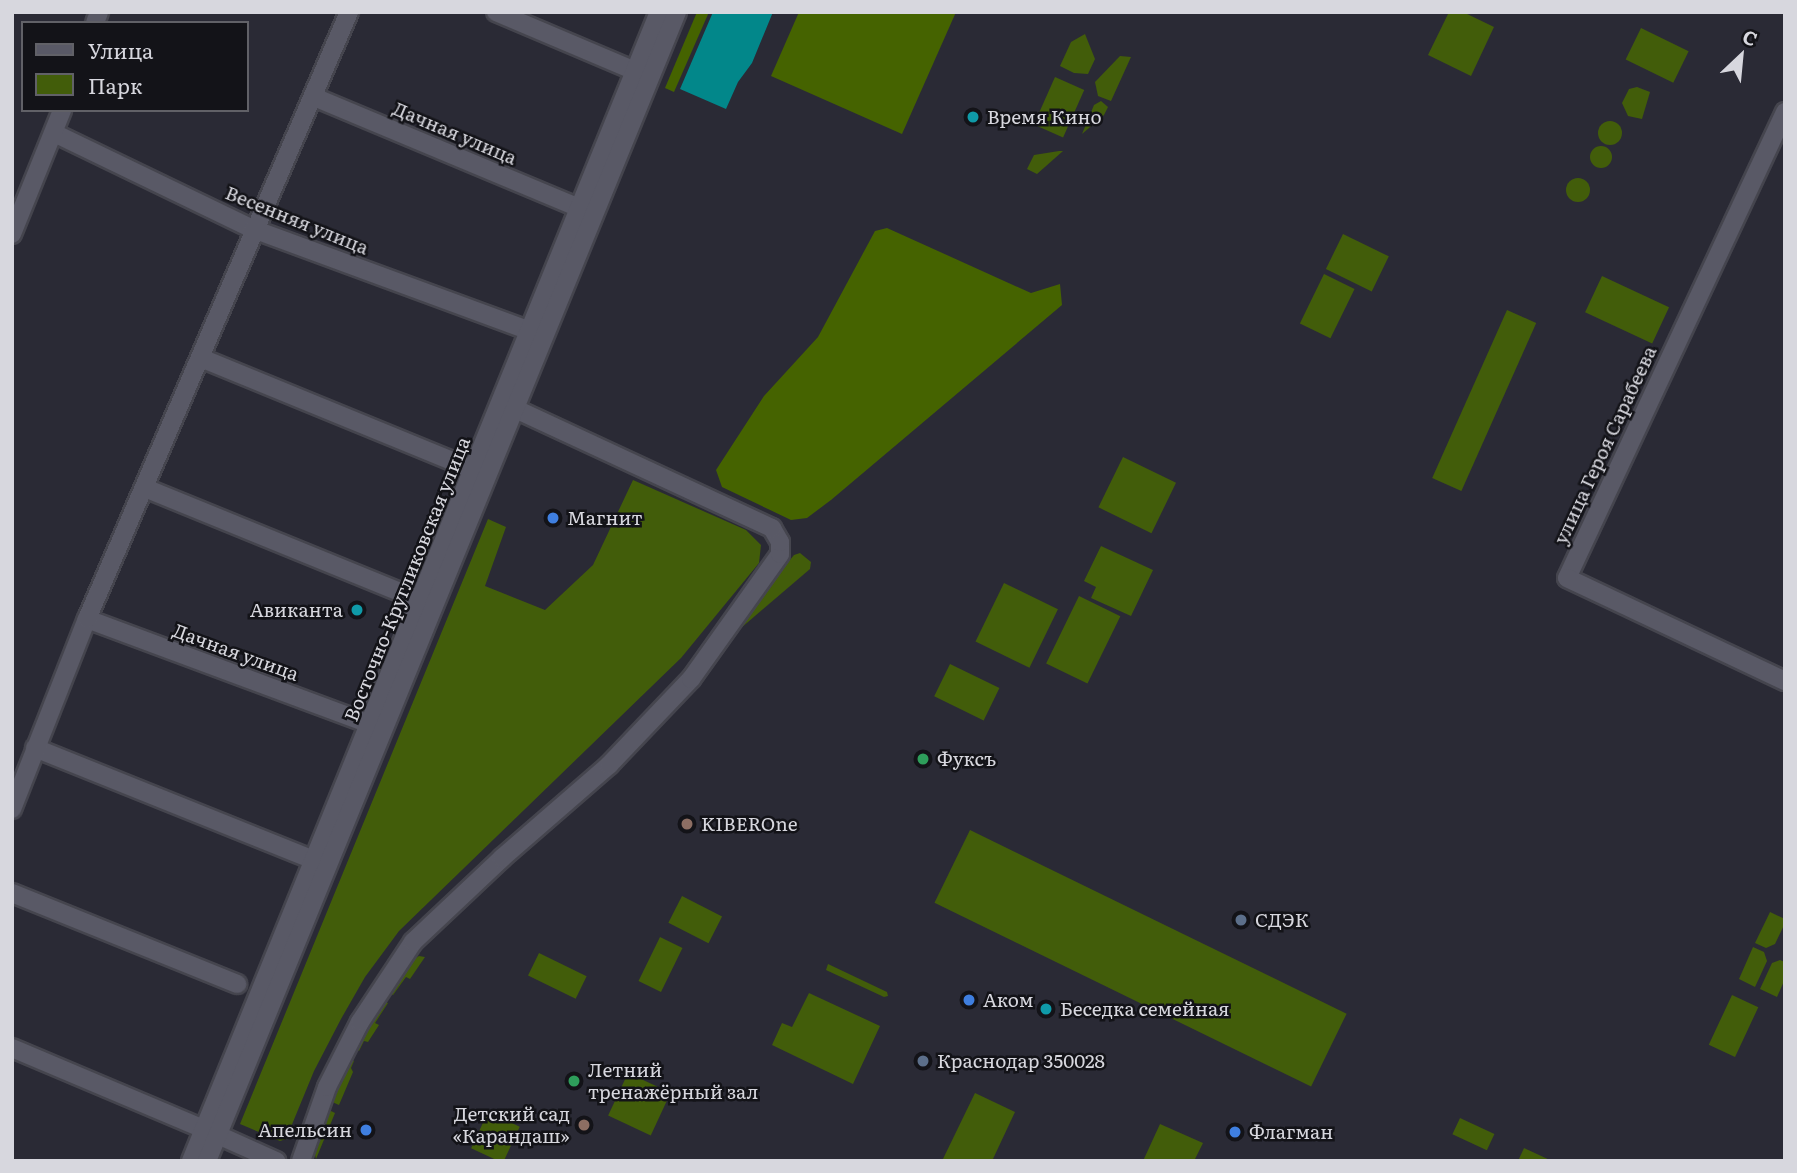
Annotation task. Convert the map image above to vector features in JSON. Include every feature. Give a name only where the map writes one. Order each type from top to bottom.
[{"type":"street","points":[[12,809],[87,620],[201,358],[253,229],[314,97],[349,12]]},
{"type":"street","points":[[496,12],[635,71]]},
{"type":"street","name":"Восточно-Кругликовская улица","points":[[202,1159],[314,860],[659,12]]},
{"type":"street","name":"Восточно-Кругликовская улица","points":[[211,1132],[226,1115],[677,12]]},
{"type":"street","name":"Дачная улица","points":[[314,97],[579,208]]},
{"type":"street","points":[[12,234],[61,112]]},
{"type":"street","name":"улица Героя Сарабеева","points":[[1785,112],[1567,578],[1785,681]]},
{"type":"street","name":"Весенняя улица","points":[[54,133],[253,229],[530,331]]},
{"type":"street","points":[[201,358],[474,470]]},
{"type":"street","points":[[301,1161],[327,1087],[349,1043],[413,942],[502,858],[609,765],[691,679],[780,554],[780,542],[772,528],[516,409]]},
{"type":"street","points":[[145,488],[420,600]]},
{"type":"street","name":"Дачная улица","points":[[87,620],[370,724]]},
{"type":"street","points":[[35,748],[314,860]]},
{"type":"street","points":[[12,893],[237,984]]},
{"type":"street","points":[[12,1048],[276,1161]]},
{"type":"green space","points":[[697,12],[709,12],[674,92],[665,88]]},
{"type":"green space","points":[[799,12],[956,12],[902,134],[771,76]]},
{"type":"green space","points":[[1449,12],[1463,12],[1494,27],[1471,76],[1428,55]]},
{"type":"green space","points":[[1641,28],[1689,51],[1673,83],[1626,59]]},
{"type":"green space","points":[[1085,34],[1095,59],[1088,74],[1074,73],[1060,66],[1071,42]]},
{"type":"green space","points":[[1120,56],[1131,57],[1111,101],[1098,96],[1095,82]]},
{"type":"green space","points":[[1055,77],[1084,90],[1063,138],[1034,125]]},
{"type":"green space","points":[[1637,87],[1650,92],[1642,119],[1628,116],[1622,103],[1629,89]]},
{"type":"green space","points":[[1101,101],[1108,107],[1104,115],[1082,134],[1094,105]]},
{"type":"green space","points":[[1610,121],[1618,125],[1622,133],[1618,141],[1610,145],[1602,141],[1598,133],[1602,125]]},
{"type":"green space","points":[[1601,146],[1611,153],[1612,157],[1605,167],[1601,168],[1591,161],[1590,157],[1597,147]]},
{"type":"green space","points":[[1063,151],[1037,174],[1027,169],[1034,155]]},
{"type":"green space","points":[[1578,178],[1586,182],[1590,190],[1586,198],[1578,202],[1570,198],[1566,190],[1570,182]]},
{"type":"green space","points":[[887,228],[1031,293],[1060,284],[1062,305],[831,500],[807,518],[791,520],[722,487],[716,470],[764,396],[818,337],[875,231]]},
{"type":"green space","points":[[1343,234],[1389,256],[1372,291],[1326,269]]},
{"type":"green space","points":[[1324,274],[1355,289],[1330,338],[1300,323]]},
{"type":"green space","points":[[1602,276],[1669,307],[1652,344],[1585,312]]},
{"type":"green space","points":[[1507,310],[1536,323],[1461,491],[1432,478]]},
{"type":"green space","points":[[1123,457],[1176,483],[1151,533],[1098,507]]},
{"type":"green space","points":[[633,480],[746,530],[761,545],[759,563],[681,658],[399,931],[365,977],[341,1019],[314,1071],[286,1139],[280,1141],[240,1124],[488,519],[506,527],[485,586],[545,610],[593,565]]},
{"type":"green space","points":[[1101,546],[1153,570],[1131,616],[1091,598],[1096,587],[1084,581]]},
{"type":"green space","points":[[800,553],[811,562],[810,569],[720,646],[794,555]]},
{"type":"green space","points":[[1004,583],[1058,609],[1029,668],[976,641]]},
{"type":"green space","points":[[1079,596],[1120,616],[1087,684],[1046,663]]},
{"type":"green space","points":[[950,664],[999,688],[984,720],[934,696]]},
{"type":"green space","points":[[970,830],[1347,1014],[1311,1086],[934,903]]},
{"type":"green space","points":[[682,896],[722,916],[708,943],[668,923]]},
{"type":"green space","points":[[1770,912],[1785,919],[1785,923],[1775,944],[1766,948],[1755,943]]},
{"type":"green space","points":[[660,937],[682,948],[661,992],[639,981]]},
{"type":"green space","points":[[1753,947],[1764,952],[1767,961],[1755,987],[1739,979]]},
{"type":"green space","points":[[539,953],[587,976],[576,999],[528,975]]},
{"type":"green space","points":[[419,956],[425,957],[410,979],[406,977],[393,995],[387,992],[409,962]]},
{"type":"green space","points":[[1780,960],[1785,962],[1785,979],[1777,997],[1760,989],[1772,963]]},
{"type":"green space","points":[[828,964],[887,992],[888,996],[884,997],[826,970]]},
{"type":"green space","points":[[809,993],[880,1026],[853,1084],[772,1045],[782,1023],[792,1027]]},
{"type":"green space","points":[[1732,995],[1758,1007],[1735,1057],[1709,1045]]},
{"type":"green space","points":[[382,1000],[388,1003],[375,1023],[379,1025],[368,1042],[364,1041],[359,1051],[355,1048]]},
{"type":"green space","points":[[349,1059],[354,1061],[351,1068],[353,1072],[339,1105],[330,1101]]},
{"type":"green space","points":[[628,1073],[671,1093],[651,1135],[608,1116]]},
{"type":"green space","points":[[975,1093],[1015,1112],[992,1161],[942,1161]]},
{"type":"green space","points":[[327,1109],[335,1113],[316,1159],[314,1151]]},
{"type":"green space","points":[[488,1112],[520,1127],[504,1161],[471,1148]]},
{"type":"green space","points":[[1460,1118],[1494,1134],[1487,1150],[1452,1134]]},
{"type":"green space","points":[[1160,1124],[1203,1143],[1194,1161],[1143,1161]]},
{"type":"green space","points":[[1524,1148],[1552,1161],[1518,1161]]},
{"type":"water","points":[[713,12],[773,12],[752,63],[738,82],[726,109],[680,89]]},
{"type":"place","name":"Время Кино","points":[[973,117]]},
{"type":"place","name":"Магнит","points":[[553,518]]},
{"type":"place","name":"Авиканта","points":[[357,610]]},
{"type":"place","name":"Фуксъ","points":[[923,759]]},
{"type":"place","name":"KIBEROne","points":[[687,824]]},
{"type":"place","name":"СДЭК","points":[[1241,920]]},
{"type":"place","name":"Аком","points":[[969,1000]]},
{"type":"place","name":"Беседка семейная","points":[[1046,1009]]},
{"type":"place","name":"Краснодар 350028","points":[[923,1061]]},
{"type":"place","name":"Летний тренажёрный зал","points":[[574,1081]]},
{"type":"place","name":"Детский сад «Карандаш»","points":[[584,1125]]},
{"type":"place","name":"Апельсин","points":[[366,1130]]},
{"type":"place","name":"Флагман","points":[[1235,1132]]}]
